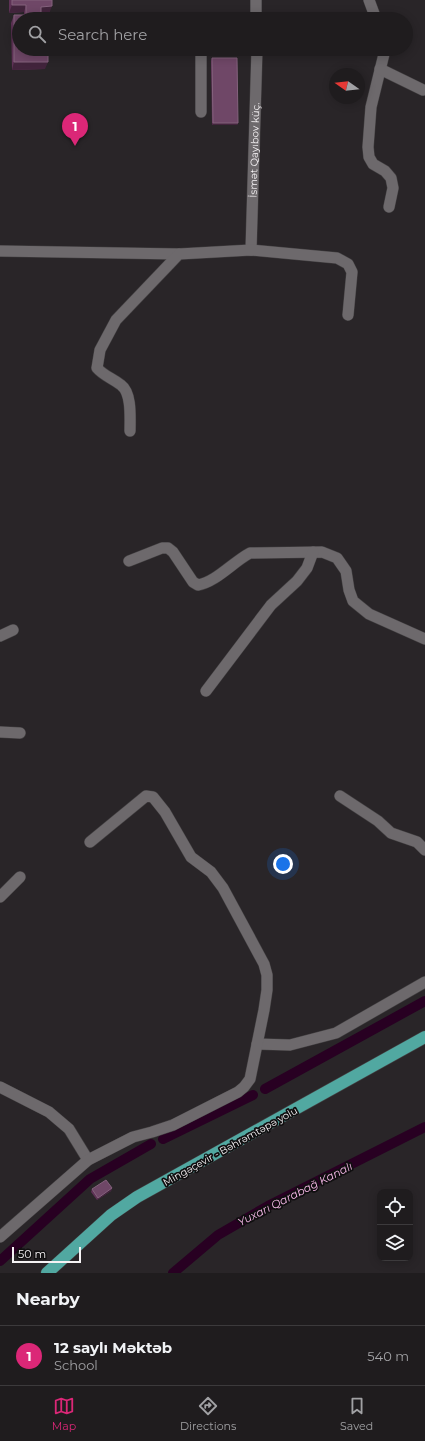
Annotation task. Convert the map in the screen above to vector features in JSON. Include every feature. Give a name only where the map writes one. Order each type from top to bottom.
[{"type":"main road","name":"Mingəçevir - Bəhrəmtəpə yolu","points":[[47,1273],[111,1215],[137,1197],[425,1037]]},
{"type":"street","points":[[256,0],[256,12]]},
{"type":"street","points":[[369,0],[373,12]]},
{"type":"street","points":[[201,56],[201,112]]},
{"type":"street","name":"İsmət Qayıbov küç.","points":[[251,250],[257,56]]},
{"type":"street","points":[[382,56],[371,107],[368,147],[373,164],[385,171],[391,178],[393,188],[389,207]]},
{"type":"street","points":[[380,69],[423,90]]},
{"type":"street","points":[[0,251],[180,254],[251,250],[337,258],[348,264],[352,272],[348,315]]},
{"type":"street","points":[[130,431],[129,399],[122,386],[102,374],[97,368],[100,350],[116,320],[180,254]]},
{"type":"street","points":[[129,561],[162,548],[168,548],[173,552],[193,582],[198,585],[205,584],[250,553],[322,552],[337,558],[346,571],[349,590],[353,601],[369,614],[425,639]]},
{"type":"street","points":[[206,691],[271,606],[297,581],[307,568],[313,552]]},
{"type":"street","points":[[0,636],[13,630]]},
{"type":"street","points":[[0,732],[20,733]]},
{"type":"street","points":[[0,1237],[88,1160],[133,1137],[173,1125],[238,1092],[250,1079],[267,990],[267,975],[264,964],[223,888],[212,872],[191,857],[165,812],[153,797],[146,796],[90,842]]},
{"type":"street","points":[[340,796],[378,821],[391,833],[417,842],[425,850]]},
{"type":"street","points":[[0,897],[20,877]]},
{"type":"street","points":[[257,1044],[290,1045],[336,1033],[425,982]]},
{"type":"street","points":[[0,1087],[49,1112],[68,1129],[88,1160]]},
{"type":"building","points":[[12,0],[52,0],[52,6],[41,7],[41,12],[26,12],[26,5],[12,5]]},
{"type":"building","points":[[14,56],[48,56],[48,62],[14,62]]},
{"type":"building","points":[[212,58],[237,58],[238,123],[213,123]]},
{"type":"building","points":[[106,1180],[112,1188],[98,1198],[92,1189]]},
{"type":"waterway","points":[[265,1089],[425,1001]]},
{"type":"waterway","points":[[163,1139],[253,1095]]},
{"type":"waterway","name":"Yuxarı Qarabağ Kanalı","points":[[173,1273],[218,1235],[268,1206],[425,1127]]},
{"type":"waterway","points":[[0,1261],[90,1179],[151,1144]]},
{"type":"place","name":"12 saylı Məktəb","points":[[75,146]]}]
